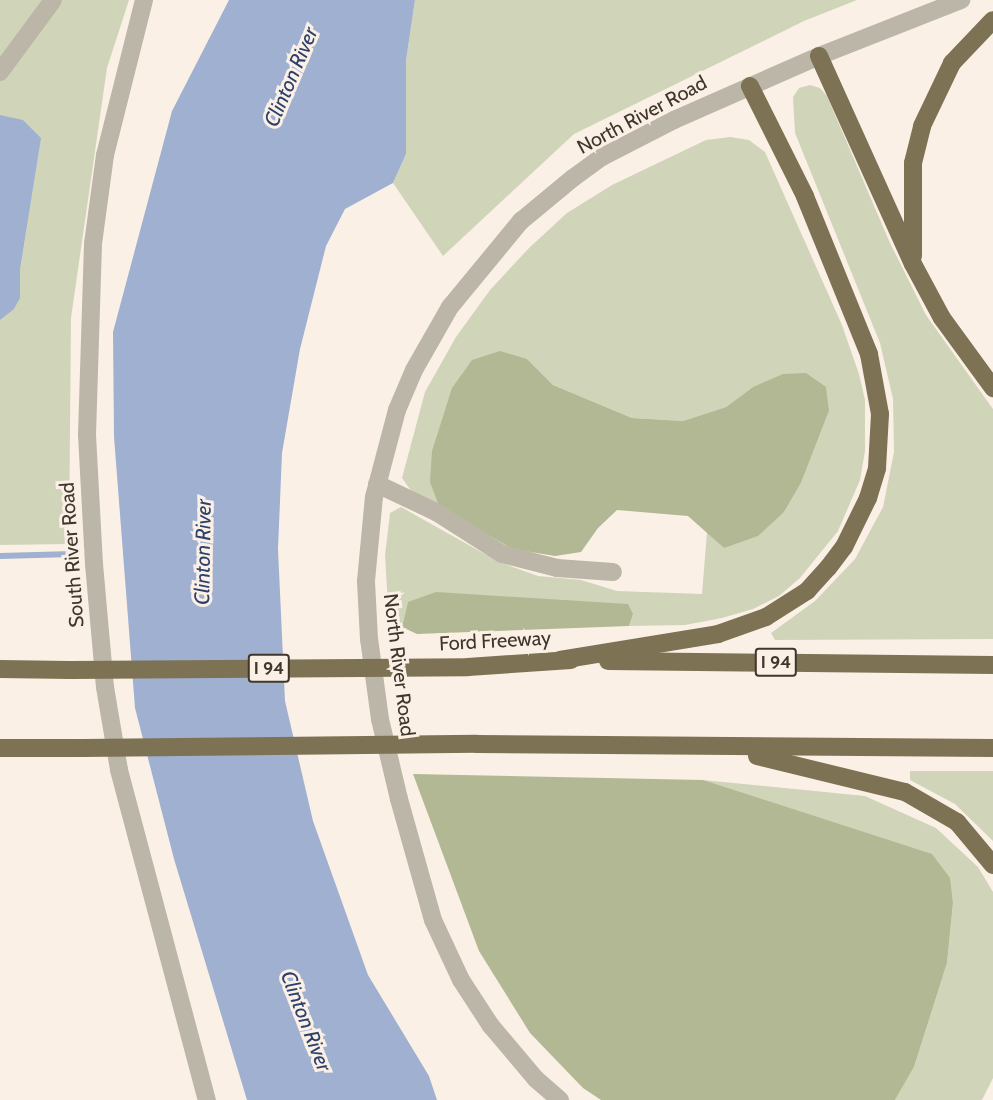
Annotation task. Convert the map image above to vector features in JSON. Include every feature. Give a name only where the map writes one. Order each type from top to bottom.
[{"type":"highway","points":[[913,264],[912,174],[922,126],[952,63],[993,20]]},
{"type":"highway","points":[[819,56],[913,264],[942,318],[993,388]]},
{"type":"highway","points":[[560,660],[718,634],[766,617],[807,591],[828,568],[848,540],[868,498],[880,446],[880,414],[871,364],[805,196],[750,86]]},
{"type":"highway","name":"Ford Freeway","points":[[0,669],[468,667],[560,660],[993,665]]},
{"type":"highway","points":[[0,748],[512,742],[723,748],[993,748]]},
{"type":"highway","points":[[723,748],[905,792],[957,822],[993,866]]},
{"type":"street","points":[[0,72],[53,0]]},
{"type":"street","name":"South River Road","points":[[144,0],[105,155],[93,244],[87,435],[93,552],[105,687],[119,770],[207,1100]]},
{"type":"street","name":"North River Road","points":[[560,1100],[536,1078],[491,1026],[461,980],[433,920],[416,870],[380,719],[369,639],[368,543],[377,484],[398,410],[425,350],[450,307],[521,221],[602,157],[750,86],[961,0]]},
{"type":"street","points":[[377,484],[436,512],[502,554],[557,568],[613,572]]},
{"type":"green space","points":[[0,0],[129,0],[107,68],[71,318],[69,544],[0,545]]},
{"type":"green space","points":[[415,0],[857,0],[804,21],[574,134],[443,256],[393,183],[406,154],[406,61]]},
{"type":"green space","points":[[810,85],[820,88],[827,96],[890,243],[926,315],[993,409],[993,639],[775,640],[771,633],[815,601],[855,559],[883,507],[894,452],[893,399],[880,343],[795,133],[793,97],[799,88]]},
{"type":"green space","points":[[730,137],[749,140],[765,152],[842,325],[859,374],[865,400],[865,451],[860,480],[838,531],[800,578],[779,596],[753,609],[722,618],[685,625],[629,626],[633,614],[408,602],[402,627],[389,624],[385,555],[390,513],[401,507],[499,562],[538,576],[581,580],[617,591],[702,594],[707,532],[724,548],[784,512],[801,483],[829,411],[753,387],[726,407],[683,421],[632,418],[553,385],[527,359],[439,506],[412,492],[402,478],[425,392],[456,337],[490,290],[529,248],[567,213],[612,185],[706,140]]},
{"type":"green space","points":[[500,351],[527,359],[553,385],[632,418],[683,421],[726,407],[753,387],[783,374],[806,373],[826,387],[829,411],[801,483],[784,512],[758,536],[724,548],[688,516],[617,510],[598,528],[581,552],[555,556],[512,549],[439,506],[430,482],[432,451],[452,388],[472,360]]},
{"type":"green space","points":[[436,592],[628,604],[633,614],[629,626],[417,634],[402,627],[408,602]]},
{"type":"green space","points":[[910,771],[993,771],[993,841],[955,804],[910,780]]},
{"type":"green space","points":[[413,774],[703,780],[932,854],[950,878],[953,903],[947,963],[914,1067],[895,1100],[601,1100],[583,1088],[530,1033],[479,951]]},
{"type":"green space","points":[[703,780],[865,796],[936,828],[978,867],[993,892],[993,1078],[982,1100],[895,1100],[914,1067],[947,963],[953,903],[949,878]]},
{"type":"water","name":"Clinton River","points":[[229,0],[415,0],[406,61],[406,154],[393,183],[345,209],[326,246],[300,349],[282,453],[278,549],[285,701],[313,821],[368,975],[429,1076],[437,1100],[247,1100],[174,859],[135,708],[114,437],[113,332],[172,111]]},
{"type":"water","points":[[0,115],[23,120],[41,138],[20,269],[20,298],[14,309],[0,320]]},
{"type":"waterway","points":[[0,556],[73,554]]}]
